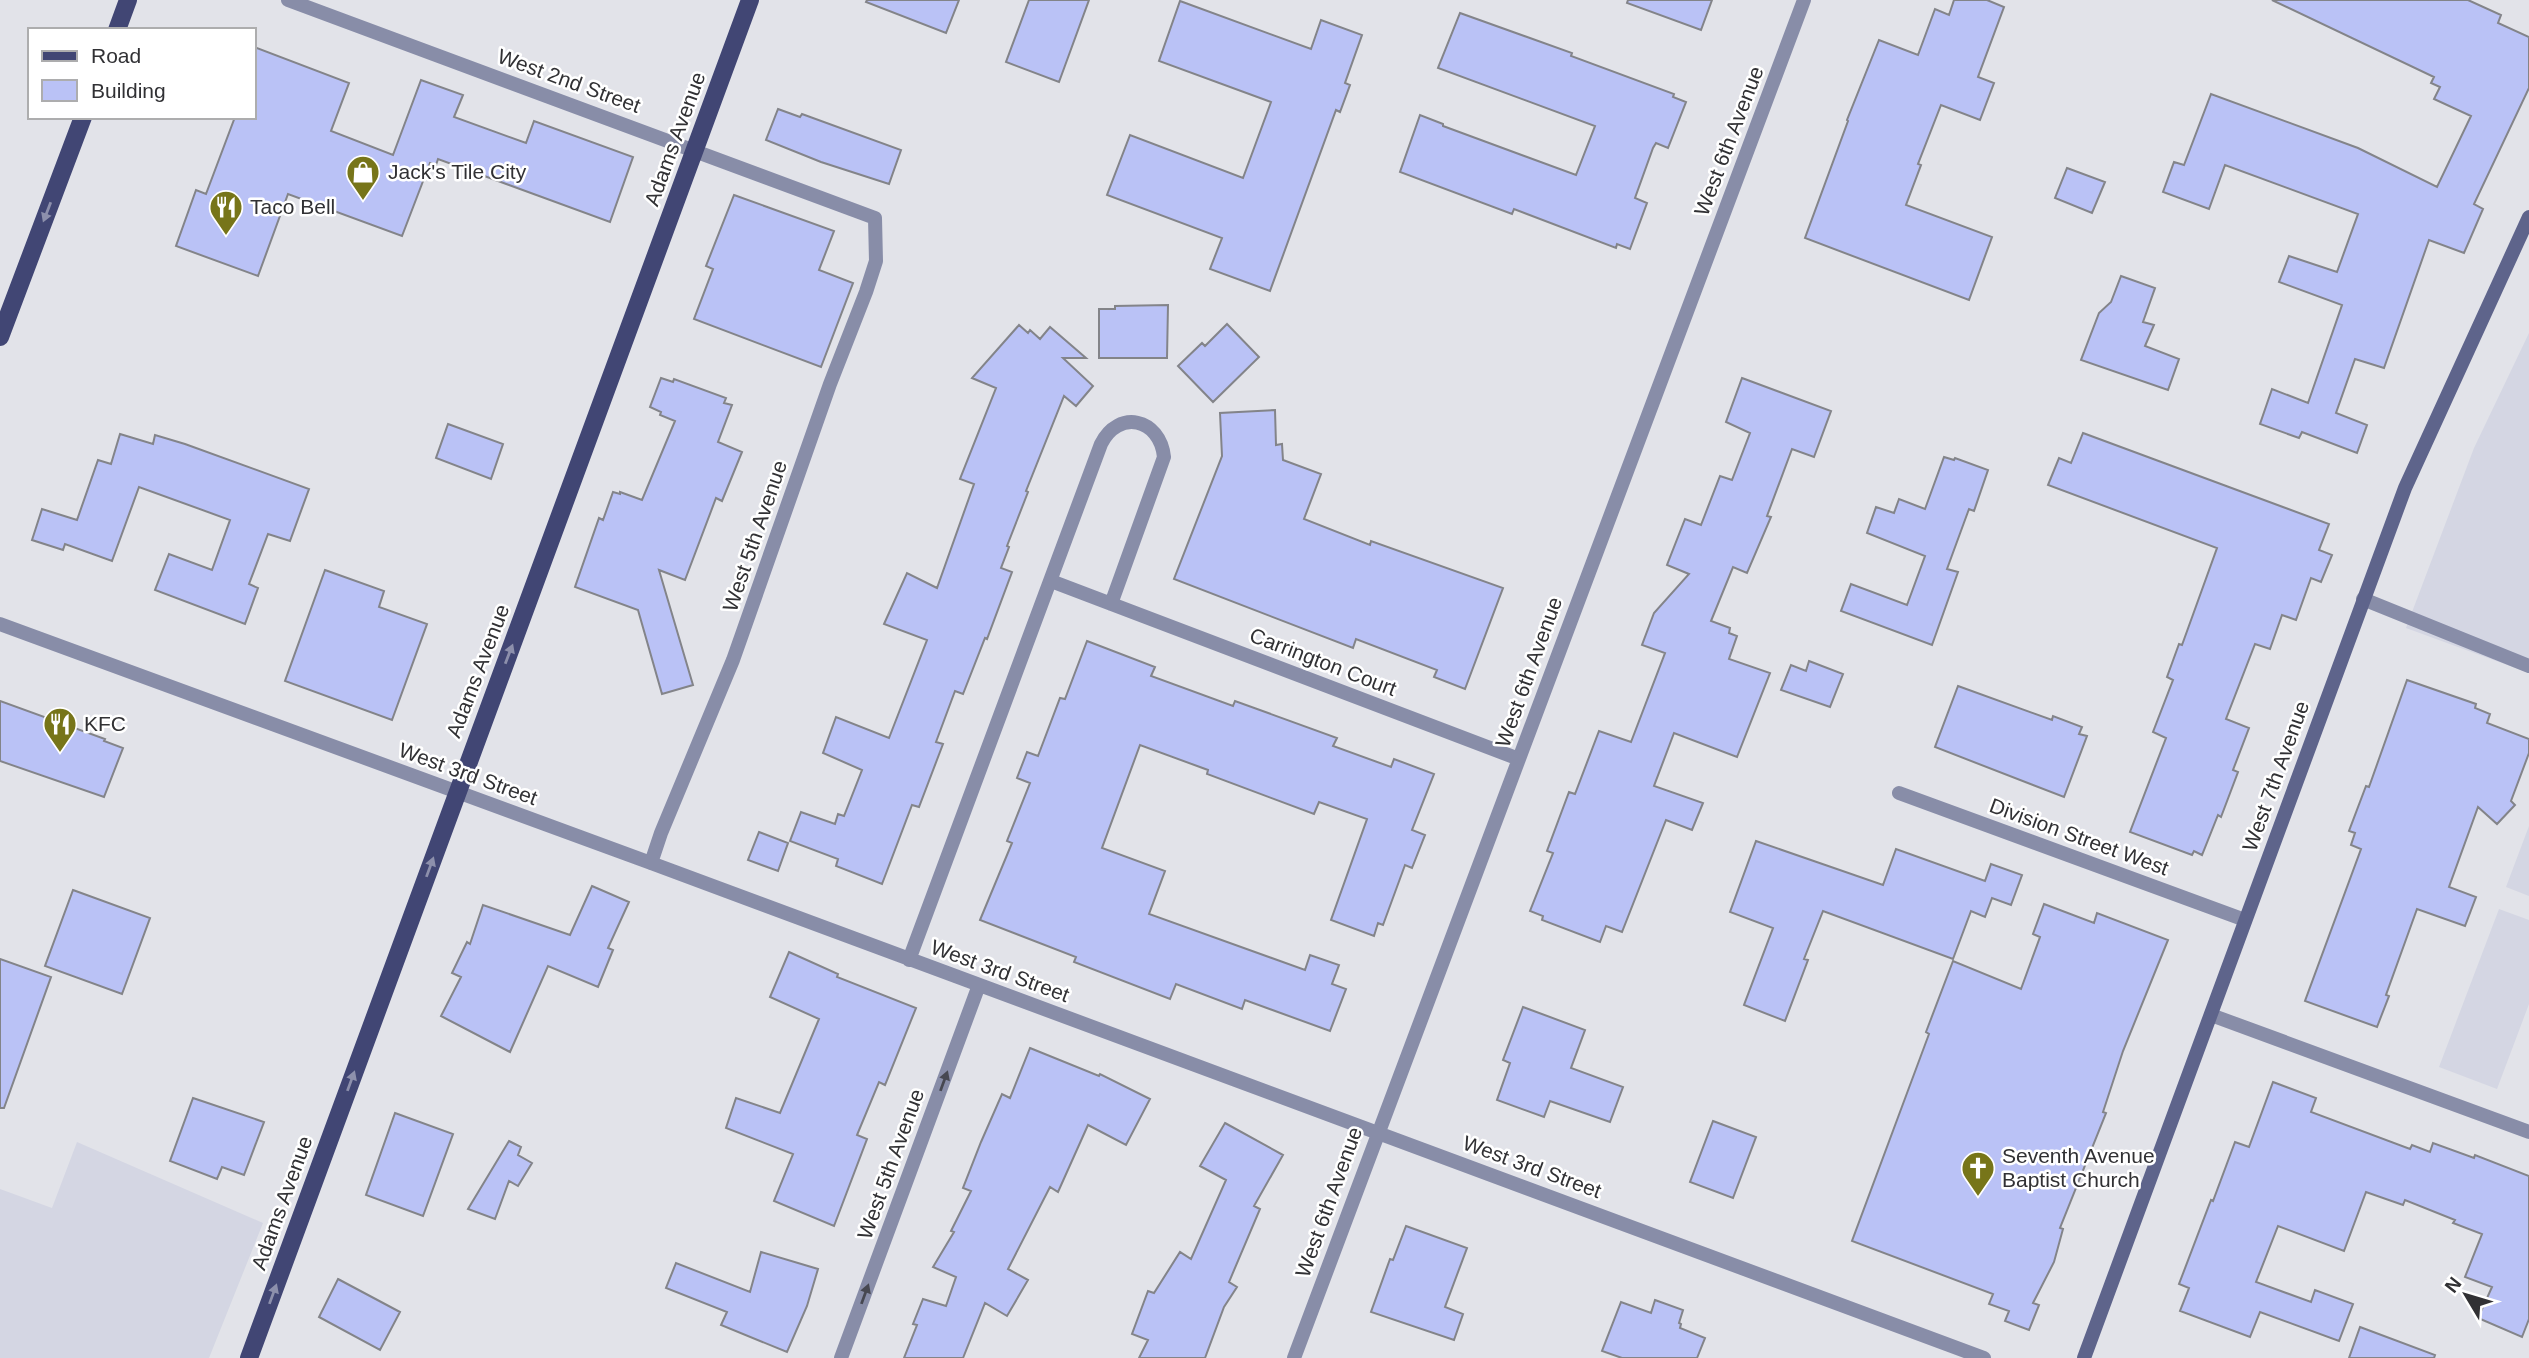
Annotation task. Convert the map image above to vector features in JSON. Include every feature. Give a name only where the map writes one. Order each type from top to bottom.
[{"type":"main road","points":[[118,28],[128,0]]},
{"type":"main road","name":"Adams Avenue","points":[[249,1358],[750,0]]},
{"type":"main road","points":[[0,337],[82,119]]},
{"type":"street","name":"West 2nd Street","points":[[288,0],[875,218]]},
{"type":"street","name":"West 6th Avenue","points":[[1294,1358],[1804,0]]},
{"type":"street","name":"West 7th Avenue","points":[[2084,1358],[2410,477],[2529,217]]},
{"type":"street","name":"West 5th Avenue","points":[[651,863],[733,660],[830,384],[866,292],[876,261],[875,218]]},
{"type":"street","points":[[909,960],[1105,435],[1123,423],[1143,424],[1159,437],[1164,457],[1111,604]]},
{"type":"street","name":"Carrington Court","points":[[1051,581],[1519,759]]},
{"type":"street","points":[[2363,599],[2529,666]]},
{"type":"street","name":"West 3rd Street","points":[[0,624],[1984,1358]]},
{"type":"street","name":"Division Street West","points":[[1899,793],[2245,920]]},
{"type":"street","name":"West 5th Avenue","points":[[841,1358],[979,985]]},
{"type":"street","points":[[2211,1015],[2529,1132]]},
{"type":"shaded area","points":[[2529,333],[2529,673],[2406,628],[2474,448]]},
{"type":"shaded area","points":[[2529,826],[2529,896],[2506,887]]},
{"type":"shaded area","points":[[2499,909],[2529,920],[2529,1004],[2497,1089],[2439,1067]]},
{"type":"shaded area","points":[[77,1142],[263,1223],[209,1358],[0,1358],[0,1189],[52,1208]]},
{"type":"building","points":[[959,0],[946,33],[866,2]]},
{"type":"building","points":[[1029,0],[1089,0],[1059,82],[1006,62]]},
{"type":"building","points":[[1628,0],[1712,0],[1701,30],[1627,3]]},
{"type":"building","points":[[1954,0],[1987,0],[2004,7],[1978,77],[1994,83],[1980,120],[1941,105],[1918,164],[1921,165],[1906,205],[1992,237],[1969,300],[1805,238],[1879,40],[1918,55],[1935,9],[1949,15]]},
{"type":"building","points":[[2272,0],[2468,0],[2501,15],[2498,23],[2529,37],[2529,88],[2474,204],[2483,209],[2464,253],[2429,240],[2384,368],[2355,359],[2336,413],[2367,425],[2357,453],[2302,432],[2299,438],[2260,424],[2272,389],[2308,403],[2342,305],[2279,282],[2289,256],[2337,272],[2358,214],[2225,165],[2209,209],[2163,192],[2174,162],[2184,165],[2211,94],[2358,148],[2437,187],[2471,116],[2434,99],[2440,87],[2431,83],[2434,77]]},
{"type":"building","points":[[1180,1],[1311,49],[1321,20],[1362,35],[1345,83],[1350,85],[1340,112],[1336,110],[1270,291],[1210,269],[1222,238],[1107,195],[1130,135],[1243,178],[1271,102],[1159,61]]},
{"type":"building","points":[[1460,13],[1572,53],[1571,56],[1674,94],[1673,97],[1686,102],[1668,148],[1656,143],[1653,148],[1635,198],[1647,203],[1630,249],[1617,244],[1616,248],[1514,209],[1512,214],[1400,172],[1420,115],[1576,175],[1595,126],[1438,68]]},
{"type":"building","points":[[256,48],[349,83],[331,131],[393,155],[421,80],[463,95],[454,117],[526,143],[534,121],[633,157],[610,222],[438,159],[436,165],[430,163],[402,236],[288,194],[258,276],[176,246],[196,190],[206,194],[234,119],[256,119]]},
{"type":"building","points":[[778,109],[800,117],[802,114],[901,150],[889,184],[821,162],[766,140]]},
{"type":"building","points":[[2067,168],[2105,182],[2092,213],[2055,198]]},
{"type":"building","points":[[734,195],[834,231],[819,270],[853,283],[821,367],[694,319],[713,269],[706,266]]},
{"type":"building","points":[[2121,276],[2155,288],[2143,322],[2154,325],[2145,346],[2179,359],[2168,390],[2081,360],[2099,313],[2111,302]]},
{"type":"building","points":[[1168,305],[1167,358],[1099,358],[1099,309]]},
{"type":"building","points":[[1227,324],[1259,357],[1213,402],[1178,366],[1202,343],[1205,346]]},
{"type":"building","points":[[1019,325],[1040,339],[1050,327],[1086,358],[1063,358],[1093,386],[1076,406],[1064,396],[1007,546],[1009,547],[1001,568],[1012,572],[963,694],[955,691],[936,742],[943,744],[919,807],[912,805],[882,884],[836,866],[838,859],[790,841],[801,812],[835,824],[838,814],[844,816],[862,770],[823,753],[836,717],[889,738],[927,640],[884,624],[907,573],[937,588],[974,484],[960,479],[996,388],[972,378]]},
{"type":"building","points":[[661,378],[673,382],[674,379],[726,398],[724,403],[732,405],[718,442],[742,452],[722,501],[716,498],[685,580],[659,570],[693,685],[662,694],[638,610],[575,587],[599,518],[603,520],[613,492],[642,500],[675,421],[650,407]]},
{"type":"building","points":[[1742,378],[1831,411],[1814,457],[1792,449],[1767,516],[1771,517],[1747,573],[1733,567],[1711,621],[1730,628],[1729,633],[1737,636],[1729,659],[1770,673],[1737,757],[1674,733],[1654,786],[1703,803],[1692,830],[1666,820],[1622,932],[1606,926],[1600,942],[1542,920],[1543,916],[1530,911],[1553,853],[1547,851],[1569,792],[1575,794],[1599,731],[1631,742],[1665,653],[1642,645],[1654,613],[1689,574],[1667,565],[1685,519],[1701,525],[1720,476],[1732,480],[1750,433],[1726,422]]},
{"type":"building","points":[[1275,410],[1276,445],[1282,444],[1283,460],[1321,474],[1304,519],[1370,545],[1371,541],[1503,588],[1465,689],[1434,677],[1437,670],[1356,639],[1353,648],[1174,579],[1222,456],[1220,413]]},
{"type":"building","points":[[448,424],[503,444],[491,479],[436,458]]},
{"type":"building","points":[[2083,433],[2329,524],[2319,550],[2332,555],[2321,582],[2311,578],[2296,620],[2282,615],[2270,649],[2255,644],[2226,719],[2249,728],[2233,770],[2238,772],[2221,817],[2218,815],[2202,855],[2194,851],[2192,855],[2130,832],[2166,738],[2153,732],[2173,680],[2167,677],[2179,644],[2182,645],[2217,548],[2048,485],[2059,458],[2071,463]]},
{"type":"building","points":[[120,434],[153,444],[155,435],[309,489],[290,541],[268,534],[249,584],[258,588],[245,624],[155,590],[169,554],[212,570],[230,520],[139,487],[112,561],[65,544],[63,550],[32,540],[42,509],[77,520],[98,460],[111,464]]},
{"type":"building","points":[[1944,457],[1955,458],[1988,470],[1974,511],[1969,509],[1947,569],[1958,572],[1932,645],[1841,611],[1851,584],[1907,605],[1925,556],[1867,533],[1876,507],[1894,513],[1899,499],[1925,509]]},
{"type":"building","points":[[325,570],[384,591],[379,607],[427,624],[392,720],[285,681]]},
{"type":"building","points":[[1087,641],[1155,667],[1151,676],[1233,706],[1235,701],[1337,738],[1333,746],[1391,767],[1394,759],[1434,774],[1412,830],[1425,835],[1412,868],[1405,865],[1383,925],[1378,923],[1374,936],[1331,920],[1367,819],[1319,802],[1314,814],[1207,774],[1208,770],[1140,745],[1102,848],[1165,871],[1149,914],[1305,970],[1310,955],[1339,965],[1332,984],[1346,989],[1330,1031],[1245,1000],[1242,1009],[1176,984],[1170,999],[1074,962],[1076,957],[980,920],[1012,843],[1007,841],[1030,783],[1017,778],[1027,752],[1038,756],[1060,698],[1065,699]]},
{"type":"building","points":[[1809,661],[1843,674],[1830,707],[1781,690],[1791,665],[1806,671]]},
{"type":"building","points":[[2407,680],[2476,704],[2475,708],[2490,714],[2487,723],[2529,739],[2529,753],[2511,801],[2515,805],[2497,824],[2478,807],[2449,887],[2476,897],[2465,926],[2417,909],[2377,1027],[2305,1001],[2361,849],[2351,845],[2355,833],[2349,831],[2366,786],[2369,787]]},
{"type":"building","points":[[1958,686],[2052,720],[2053,716],[2082,727],[2079,734],[2087,736],[2064,797],[1935,747]]},
{"type":"building","name":"KFC","points":[[0,701],[123,748],[104,797],[0,761]]},
{"type":"building","points":[[759,832],[788,843],[778,871],[748,860]]},
{"type":"building","points":[[1756,841],[1883,885],[1896,849],[1985,881],[1991,864],[2022,875],[2011,905],[1992,898],[1985,917],[1971,911],[1953,959],[1823,911],[1804,959],[1808,960],[1785,1021],[1744,1005],[1773,928],[1730,912]]},
{"type":"building","points":[[592,886],[629,902],[608,948],[613,950],[598,987],[548,966],[510,1052],[441,1016],[461,977],[452,973],[467,942],[470,944],[483,905],[570,935]]},
{"type":"building","points":[[73,890],[150,918],[122,994],[45,966]]},
{"type":"building","points":[[2044,904],[2094,923],[2097,913],[2168,940],[2123,1051],[2103,1112],[2106,1113],[2060,1228],[2063,1229],[2054,1262],[2033,1303],[2039,1305],[2029,1330],[2005,1321],[2009,1311],[1989,1304],[1993,1294],[1852,1241],[1929,1034],[1926,1032],[1953,961],[2021,989],[2040,937],[2033,934]]},
{"type":"building","points":[[789,952],[838,974],[837,977],[916,1008],[885,1085],[879,1082],[857,1135],[867,1139],[834,1226],[774,1201],[793,1154],[726,1128],[736,1098],[780,1113],[819,1019],[770,997]]},
{"type":"building","points":[[0,959],[51,977],[4,1108],[0,1108]]},
{"type":"building","points":[[1523,1007],[1585,1030],[1571,1068],[1623,1087],[1610,1122],[1550,1101],[1544,1117],[1497,1100],[1510,1063],[1503,1060]]},
{"type":"building","points":[[1030,1048],[1099,1076],[1100,1074],[1150,1099],[1126,1145],[1088,1125],[1058,1192],[1050,1187],[1008,1269],[1028,1280],[1007,1316],[985,1303],[963,1358],[904,1358],[917,1325],[913,1324],[923,1299],[946,1306],[956,1277],[933,1267],[954,1232],[951,1231],[971,1191],[963,1188],[1002,1094],[1010,1098]]},
{"type":"building","points":[[2273,1082],[2316,1098],[2311,1112],[2410,1149],[2412,1145],[2430,1152],[2433,1143],[2474,1158],[2475,1155],[2529,1176],[2529,1319],[2522,1337],[2478,1318],[2492,1287],[2465,1277],[2482,1234],[2405,1200],[2403,1205],[2366,1192],[2344,1251],[2278,1226],[2256,1282],[2311,1302],[2315,1290],[2353,1304],[2339,1341],[2260,1312],[2250,1337],[2180,1311],[2189,1288],[2179,1284],[2211,1200],[2213,1201],[2235,1142],[2249,1147]]},
{"type":"building","points":[[193,1098],[264,1122],[244,1175],[222,1167],[217,1179],[170,1161]]},
{"type":"building","points":[[395,1113],[453,1134],[423,1216],[366,1195]]},
{"type":"building","points":[[1713,1121],[1756,1137],[1733,1198],[1690,1182]]},
{"type":"building","points":[[1225,1123],[1283,1155],[1254,1206],[1260,1209],[1229,1282],[1237,1287],[1224,1307],[1205,1358],[1139,1358],[1148,1340],[1132,1334],[1148,1291],[1154,1293],[1180,1252],[1191,1259],[1226,1180],[1200,1166]]},
{"type":"building","points":[[509,1141],[521,1147],[518,1155],[532,1163],[518,1186],[509,1181],[495,1219],[468,1209]]},
{"type":"building","points":[[1406,1226],[1467,1248],[1445,1307],[1463,1314],[1454,1340],[1371,1312],[1390,1259],[1393,1260]]},
{"type":"building","points":[[761,1252],[818,1269],[807,1306],[787,1352],[721,1325],[727,1312],[666,1288],[676,1263],[750,1292]]},
{"type":"building","points":[[338,1279],[400,1312],[380,1350],[319,1317]]},
{"type":"building","points":[[1655,1300],[1683,1310],[1680,1328],[1705,1338],[1697,1358],[1622,1358],[1602,1351],[1621,1302],[1651,1313]]},
{"type":"building","points":[[2360,1327],[2435,1355],[2434,1358],[2349,1358]]},
{"type":"place","name":"Jack's Tile City","points":[[363,202]]},
{"type":"place","name":"Taco Bell","points":[[226,237]]},
{"type":"place","name":"KFC","points":[[60,754]]},
{"type":"place","name":"Seventh Avenue Baptist Church","points":[[1978,1198]]}]
